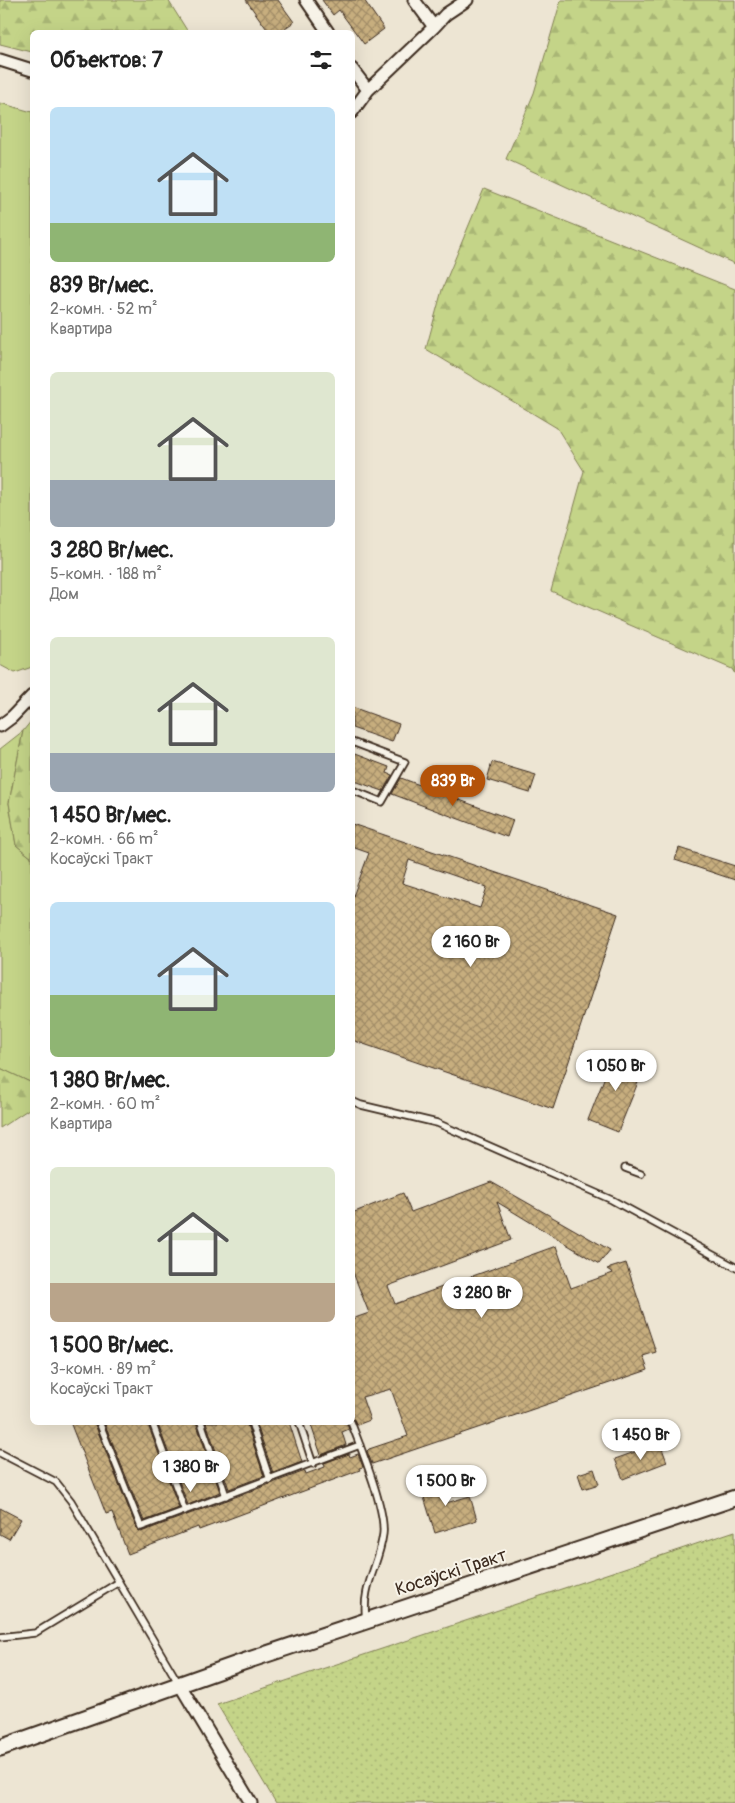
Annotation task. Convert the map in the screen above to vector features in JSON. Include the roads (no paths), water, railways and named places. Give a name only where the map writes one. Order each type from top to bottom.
[{"type":"main road","name":"Косаўскі Тракт","points":[[0,1748],[366,1620],[735,1498]]},
{"type":"street","points":[[306,0],[327,30]]},
{"type":"street","points":[[414,0],[434,27]]},
{"type":"street","points":[[355,108],[368,90],[446,14],[467,0]]},
{"type":"street","points":[[0,60],[30,69]]},
{"type":"street","points":[[355,73],[368,90]]},
{"type":"street","points":[[0,726],[12,717],[30,698]]},
{"type":"street","points":[[180,1685],[251,1803]]},
{"type":"lane","points":[[355,743],[405,762],[382,802],[355,791]]},
{"type":"lane","points":[[355,1102],[438,1123],[612,1200],[735,1267]]},
{"type":"lane","points":[[625,1168],[641,1174]]},
{"type":"lane","points":[[100,1425],[141,1527],[360,1445]]},
{"type":"lane","points":[[153,1425],[185,1511]]},
{"type":"lane","points":[[202,1425],[226,1496]]},
{"type":"lane","points":[[252,1425],[270,1480]]},
{"type":"lane","points":[[299,1425],[313,1464]]},
{"type":"lane","points":[[352,1425],[380,1508],[384,1532],[380,1552],[366,1589],[364,1606],[366,1620]]},
{"type":"lane","points":[[0,1453],[56,1482],[71,1501],[180,1685]]},
{"type":"lane","points":[[0,1638],[35,1633],[119,1582]]}]
